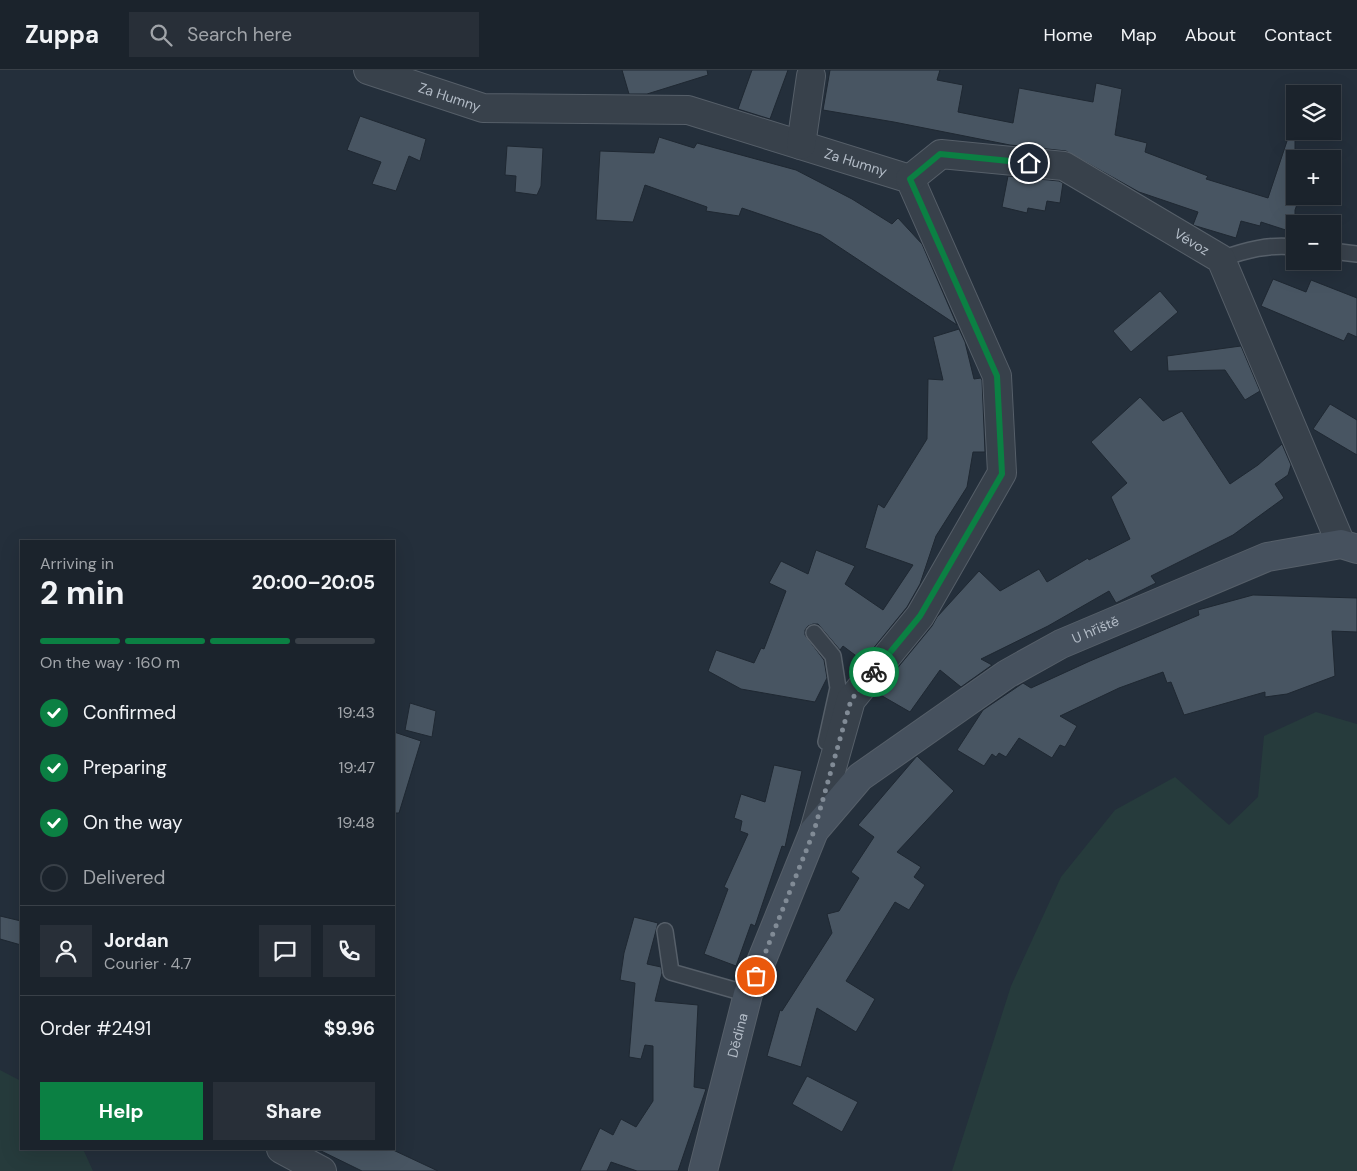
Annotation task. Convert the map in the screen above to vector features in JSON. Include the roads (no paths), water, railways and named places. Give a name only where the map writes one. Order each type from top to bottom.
[{"type":"street","name":"Za Humny","points":[[368,70],[483,108],[688,110],[910,179]]},
{"type":"street","points":[[801,144],[811,76]]},
{"type":"street","name":"Vévoz","points":[[910,179],[940,154],[1064,166],[1222,259],[1349,547]]},
{"type":"street","points":[[814,831],[851,700],[920,616],[1002,474],[997,376],[910,179]]},
{"type":"street","name":"U hřiště","points":[[860,777],[1007,674],[1061,644],[1267,557],[1349,547]]},
{"type":"street","name":"Dědina","points":[[703,1171],[748,994],[814,831],[860,777]]},
{"type":"street","points":[[283,1150],[322,1171]]},
{"type":"lane","points":[[1222,259],[1252,249],[1286,246]]},
{"type":"lane","points":[[1341,252],[1357,254]]},
{"type":"lane","points":[[814,633],[833,656],[838,688],[825,744],[814,831]]},
{"type":"lane","points":[[665,931],[670,972],[748,994]]}]
